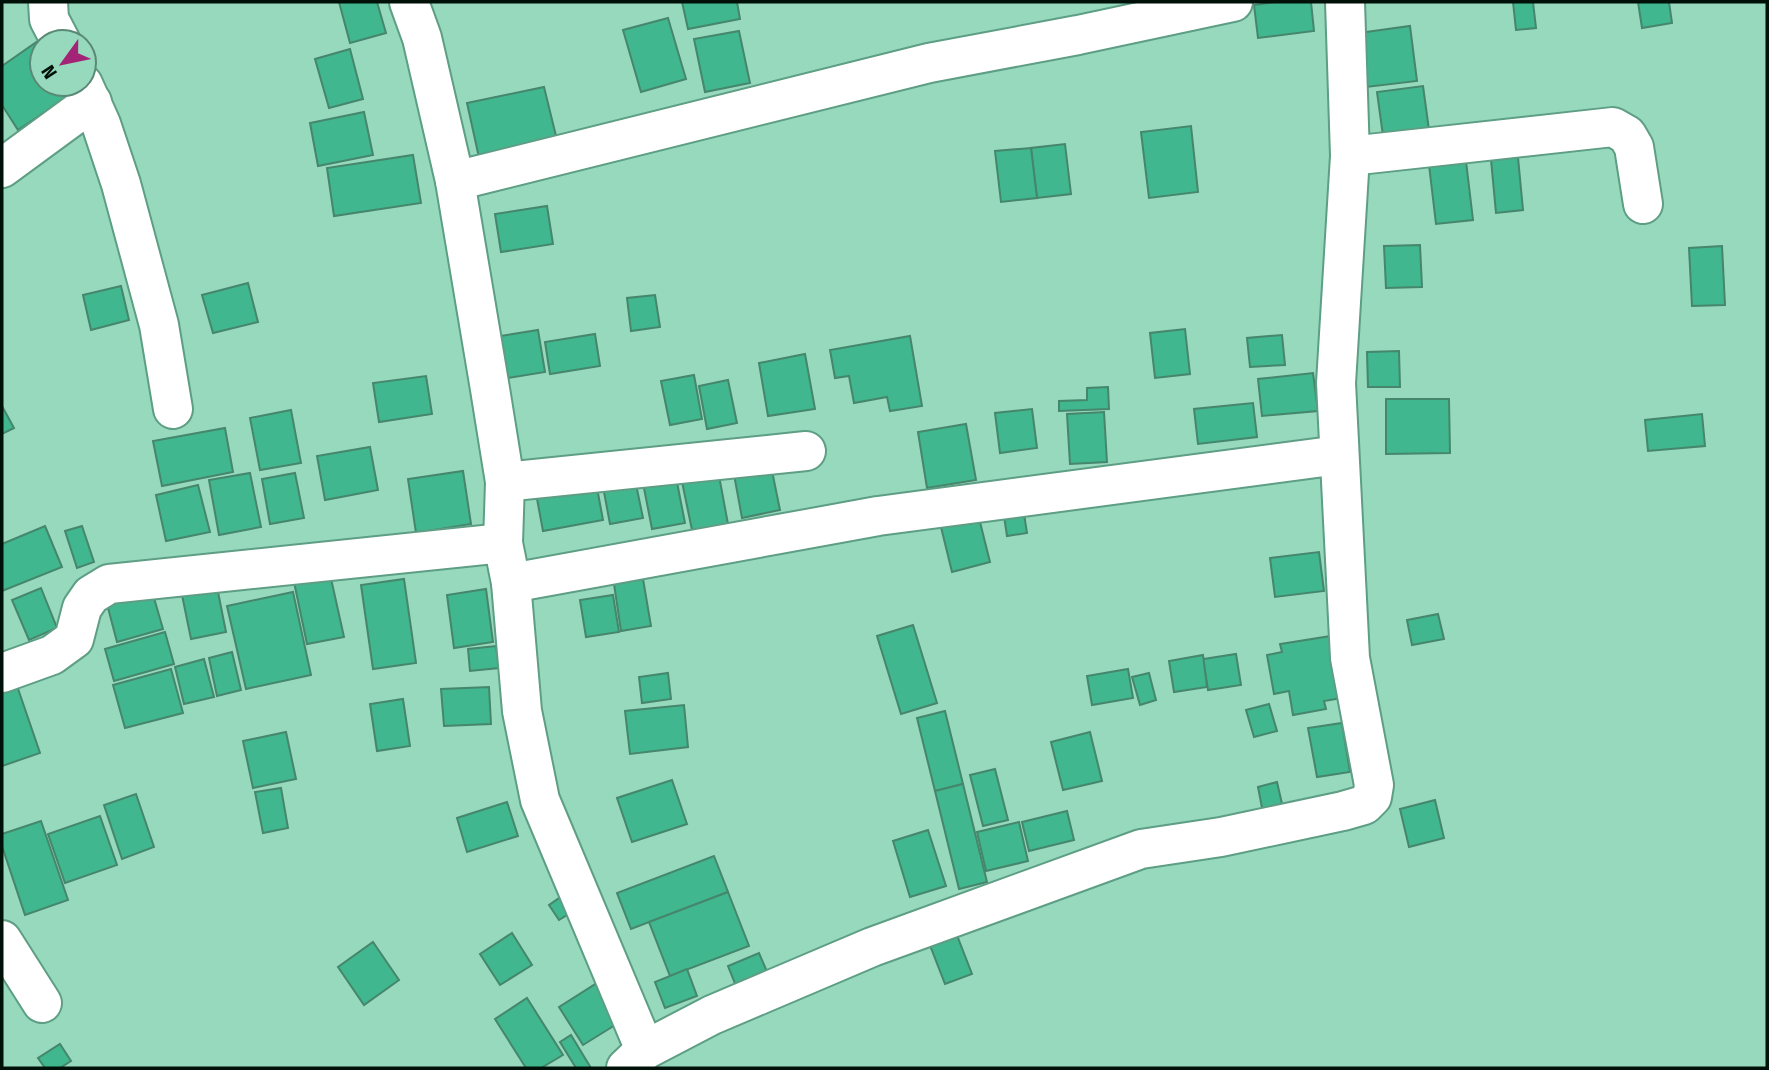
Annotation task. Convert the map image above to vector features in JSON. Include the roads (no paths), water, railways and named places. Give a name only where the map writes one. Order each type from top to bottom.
[{"type":"street","points":[[48,2],[49,19],[54,28]]},
{"type":"street","points":[[409,2],[422,38],[455,181],[505,482],[503,543],[511,583],[522,711],[540,800],[635,1059],[712,1016],[872,947],[1141,849],[1221,837],[1343,811],[1364,805],[1372,797],[1374,785],[1350,658],[1336,383],[1350,156],[1345,2]]},
{"type":"street","points":[[455,181],[929,62],[1078,35],[1233,2]]},
{"type":"street","points":[[2,168],[81,98]]},
{"type":"street","points":[[89,98],[121,184],[138,245],[159,325],[173,409]]},
{"type":"street","points":[[1350,156],[1613,127],[1627,135],[1634,147],[1643,204]]},
{"type":"street","points":[[505,482],[806,451]]},
{"type":"street","points":[[511,583],[878,516],[1339,454]]},
{"type":"street","points":[[2,673],[52,655],[74,639],[82,608],[91,594],[109,584],[503,543]]},
{"type":"street","points":[[2,940],[43,1003]]}]
